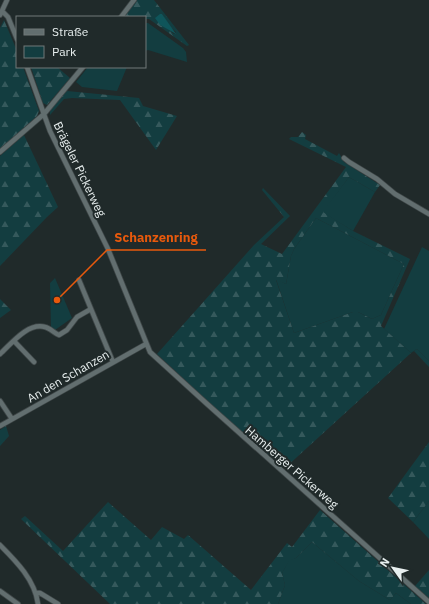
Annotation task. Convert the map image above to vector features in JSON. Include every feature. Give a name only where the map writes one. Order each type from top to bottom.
[{"type":"street","points":[[122,16],[134,0]]},
{"type":"street","points":[[5,1],[1,13],[8,17],[16,36]]},
{"type":"street","name":"Brägeler Pickerweg","points":[[27,68],[44,114],[108,248],[146,344]]},
{"type":"street","points":[[0,152],[44,114],[82,68]]},
{"type":"street","points":[[344,158],[377,179],[395,194],[429,214]]},
{"type":"street","points":[[79,280],[113,362]]},
{"type":"street","points":[[0,354],[27,330],[37,327],[45,327],[59,335],[63,333],[77,317],[90,309]]},
{"type":"street","points":[[14,341],[34,362]]},
{"type":"street","name":"An den Schanzen","points":[[0,426],[146,344]]},
{"type":"street","name":"Hamberger Pickerweg","points":[[146,344],[157,360],[429,602]]},
{"type":"street","points":[[0,401],[12,419]]},
{"type":"street","points":[[0,545],[21,568],[36,593],[38,604]]},
{"type":"street","points":[[0,591],[18,604]]},
{"type":"street","points":[[36,593],[40,593],[58,604]]},
{"type":"green space","points":[[137,0],[154,0],[189,45],[187,46],[149,19],[146,19],[146,16],[125,16]],"holes":[[[162,14],[169,26],[176,32],[174,34],[160,25]]]},
{"type":"green space","points":[[4,20],[16,49],[16,68],[23,68],[39,111],[37,116],[0,149],[0,28]]},
{"type":"green space","points":[[146,23],[183,48],[186,52],[187,62],[146,51]]},
{"type":"green space","points":[[31,68],[58,68],[70,78],[47,105],[43,103]]},
{"type":"green space","points":[[87,68],[127,68],[117,91],[82,87],[76,82]]},
{"type":"green space","points":[[67,91],[139,98],[143,106],[177,116],[156,150],[120,100],[64,99],[50,115],[50,110]]},
{"type":"green space","points":[[302,132],[306,135],[305,139],[337,156],[339,153],[344,162],[380,185],[375,192],[349,177],[323,212],[353,231],[410,259],[381,326],[411,353],[285,468],[242,433],[157,354],[254,245],[284,217],[262,190],[263,188],[290,216],[261,244],[282,254],[346,167],[289,139],[291,137],[298,137]],"holes":[[[316,218],[404,264],[381,315],[372,319],[358,312],[353,312],[294,333],[276,280],[286,284],[291,256],[294,249]]]},
{"type":"green space","points":[[24,135],[58,207],[0,266],[0,156]]},
{"type":"green space","points":[[349,177],[375,192],[353,231],[322,212]]},
{"type":"green space","points":[[316,218],[404,264],[381,315],[372,319],[358,312],[353,312],[294,333],[276,279],[286,284],[291,256],[294,249]]},
{"type":"green space","points":[[422,247],[429,251],[429,361],[417,349],[411,353],[384,329]]},
{"type":"green space","points":[[55,278],[72,318],[55,330],[51,329],[50,283]]},
{"type":"green space","points":[[0,299],[11,310],[0,318]]},
{"type":"green space","points":[[417,349],[429,361],[429,367],[414,351]]},
{"type":"green space","points":[[6,426],[9,436],[0,446],[0,430]]},
{"type":"green space","points":[[429,442],[429,501],[413,522],[388,498]]},
{"type":"green space","points":[[429,501],[429,539],[413,522]]},
{"type":"green space","points":[[108,502],[151,540],[162,527],[184,539],[188,535],[251,590],[287,543],[292,547],[320,510],[426,604],[411,604],[396,593],[390,600],[359,581],[312,542],[296,558],[289,561],[282,573],[285,585],[278,604],[110,604],[21,519],[25,516],[63,551]]},
{"type":"green space","points":[[312,542],[359,581],[390,600],[396,593],[411,604],[278,604],[285,585],[282,573],[289,560],[296,558]]},
{"type":"green space","points":[[429,570],[429,598],[415,586]]},
{"type":"shaded area","points":[[162,14],[176,34],[160,25],[155,18]]},
{"type":"place","name":"Schanzenring","points":[[57,300]]}]
